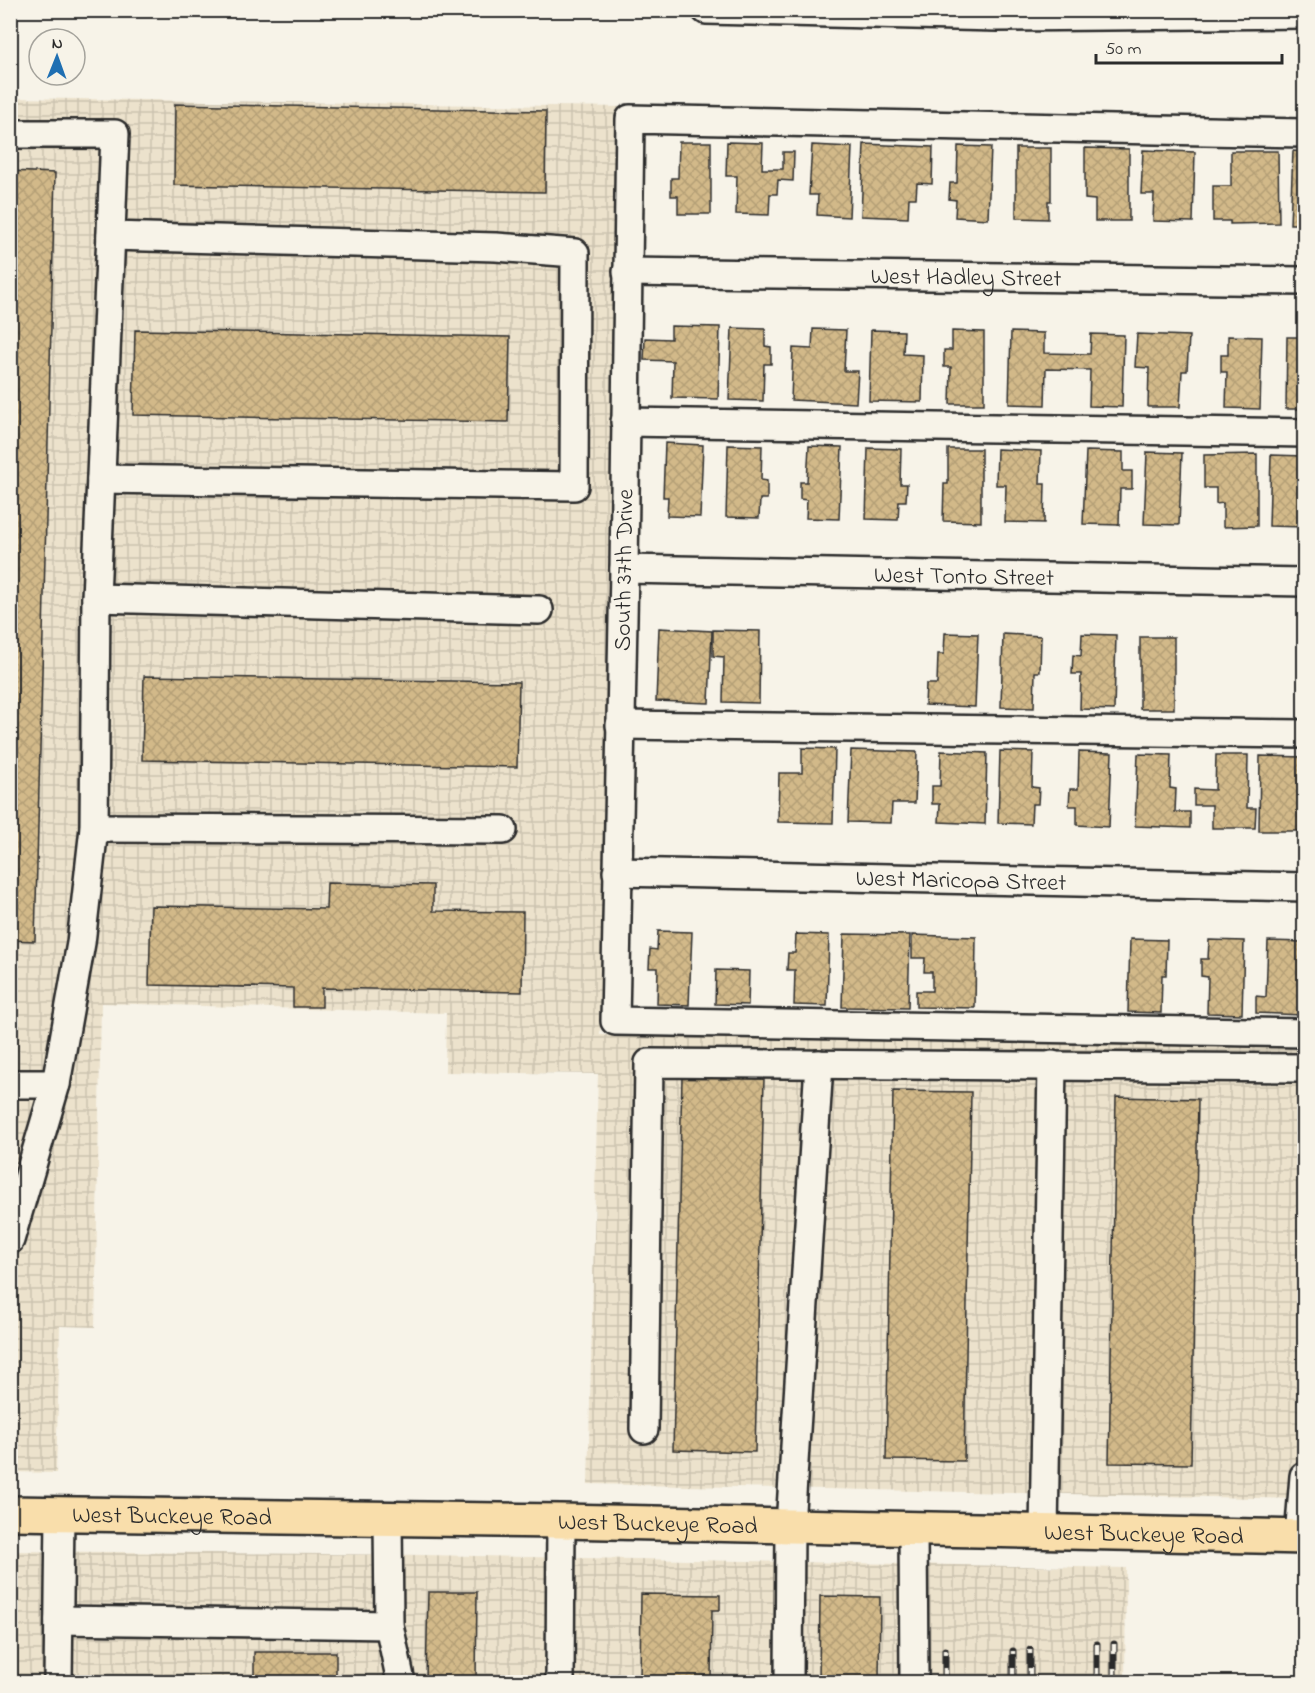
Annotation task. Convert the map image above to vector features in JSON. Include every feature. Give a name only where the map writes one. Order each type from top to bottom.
[{"type":"main road","name":"West Buckeye Road","points":[[10,1513],[561,1521],[1302,1537]]},
{"type":"street","points":[[706,10],[997,14],[1305,14]]},
{"type":"street","name":"South 37th Drive","points":[[1305,133],[630,119],[615,1021],[1305,1033]]},
{"type":"street","points":[[10,134],[116,134],[96,598],[94,828],[81,943],[56,1084],[10,1240]]},
{"type":"street","points":[[101,479],[574,486],[575,253],[484,247],[111,236]]},
{"type":"street","name":"West Hadley Street","points":[[627,272],[1305,281]]},
{"type":"street","points":[[625,422],[1305,433]]},
{"type":"street","name":"West Tonto Street","points":[[624,569],[1305,582]]},
{"type":"street","points":[[96,598],[539,610]]},
{"type":"street","points":[[620,725],[1305,734]]},
{"type":"street","points":[[94,828],[503,830]]},
{"type":"street","name":"West Maricopa Street","points":[[617,872],[1305,887]]},
{"type":"street","points":[[644,1429],[649,1063],[1299,1068]]},
{"type":"street","points":[[789,1683],[790,1526],[819,1064]]},
{"type":"street","points":[[1044,1532],[1052,1065]]},
{"type":"street","points":[[10,1084],[56,1084]]},
{"type":"street","points":[[1302,1537],[1305,1476]]},
{"type":"street","points":[[58,1683],[60,1514]]},
{"type":"street","points":[[388,1519],[389,1625],[402,1683]]},
{"type":"street","points":[[560,1683],[561,1521]]},
{"type":"street","points":[[913,1529],[914,1683]]},
{"type":"street","points":[[59,1620],[389,1625]]},
{"type":"shaded area","points":[[11,98],[625,107],[600,1035],[1304,1048],[1304,1499],[588,1484],[598,1074],[445,1072],[446,1013],[101,1003],[95,1327],[60,1326],[56,1473],[11,1472]]},
{"type":"shaded area","points":[[11,1551],[424,1555],[1126,1568],[1125,1682],[11,1682]]},
{"type":"building","points":[[175,104],[546,111],[545,192],[174,185]]},
{"type":"building","points":[[679,142],[711,142],[711,214],[678,214],[678,196],[671,196],[671,178],[678,178]]},
{"type":"building","points":[[727,142],[763,143],[762,169],[783,169],[783,152],[794,152],[793,181],[778,180],[777,194],[770,194],[769,215],[736,214],[737,176],[726,176]]},
{"type":"building","points":[[864,144],[933,147],[932,184],[917,183],[916,198],[909,198],[908,218],[861,216]]},
{"type":"building","points":[[812,145],[852,147],[849,217],[817,215],[818,195],[809,195]]},
{"type":"building","points":[[958,146],[991,147],[988,219],[955,217],[956,200],[949,199],[950,183],[957,183]]},
{"type":"building","points":[[1016,148],[1051,148],[1051,201],[1048,201],[1048,219],[1016,218]]},
{"type":"building","points":[[1085,148],[1129,149],[1129,221],[1095,221],[1095,200],[1085,199]]},
{"type":"building","points":[[1143,150],[1195,152],[1193,222],[1153,221],[1154,194],[1141,194]]},
{"type":"building","points":[[1231,151],[1278,151],[1279,223],[1230,224],[1230,221],[1213,221],[1213,186],[1231,186]]},
{"type":"building","points":[[1293,151],[1304,152],[1304,224],[1290,224]]},
{"type":"building","points":[[10,171],[55,173],[35,941],[10,940]]},
{"type":"building","points":[[671,326],[720,327],[718,399],[672,398],[673,361],[644,360],[645,338],[671,339]]},
{"type":"building","points":[[732,328],[765,329],[765,346],[771,347],[771,364],[764,364],[763,401],[729,400]]},
{"type":"building","points":[[813,329],[846,330],[844,371],[858,371],[856,403],[791,400],[793,348],[812,349]]},
{"type":"building","points":[[135,330],[510,337],[508,422],[133,415]]},
{"type":"building","points":[[871,330],[904,331],[903,354],[923,355],[922,402],[869,401]]},
{"type":"building","points":[[952,331],[984,332],[984,404],[950,404],[951,367],[944,367],[944,350],[952,350]]},
{"type":"building","points":[[1011,332],[1044,333],[1044,353],[1090,354],[1091,334],[1124,335],[1122,407],[1089,406],[1090,370],[1046,369],[1045,405],[1009,404]]},
{"type":"building","points":[[1137,334],[1189,336],[1187,371],[1182,371],[1180,407],[1148,407],[1149,368],[1135,367]]},
{"type":"building","points":[[1228,336],[1262,337],[1260,409],[1226,408],[1227,372],[1221,372],[1221,355],[1228,355]]},
{"type":"building","points":[[1287,337],[1304,337],[1304,409],[1286,409]]},
{"type":"building","points":[[665,443],[703,445],[700,517],[667,516],[668,497],[663,497]]},
{"type":"building","points":[[728,445],[762,446],[761,480],[767,481],[767,499],[760,499],[759,518],[726,517]]},
{"type":"building","points":[[809,446],[842,447],[839,519],[806,518],[807,500],[800,499],[800,482],[807,482]]},
{"type":"building","points":[[868,448],[901,449],[900,484],[907,484],[906,501],[899,501],[898,520],[866,519]]},
{"type":"building","points":[[948,449],[981,449],[981,522],[943,521],[944,484],[948,484]]},
{"type":"building","points":[[997,449],[1041,451],[1040,484],[1045,484],[1044,523],[1005,522],[1006,485],[996,485]]},
{"type":"building","points":[[1086,451],[1123,452],[1123,471],[1132,471],[1132,489],[1120,489],[1119,525],[1083,524]]},
{"type":"building","points":[[1147,452],[1182,453],[1179,525],[1144,524]]},
{"type":"building","points":[[1257,454],[1257,526],[1223,527],[1223,503],[1216,504],[1216,488],[1204,488],[1204,455]]},
{"type":"building","points":[[1271,455],[1304,456],[1304,527],[1269,526]]},
{"type":"building","points":[[659,628],[712,631],[709,703],[656,701]]},
{"type":"building","points":[[713,630],[760,631],[759,703],[723,702],[724,657],[713,656]]},
{"type":"building","points":[[945,633],[978,634],[975,707],[925,705],[926,684],[937,684],[938,654],[944,654]]},
{"type":"building","points":[[1003,634],[1041,636],[1040,672],[1035,672],[1034,708],[1001,707]]},
{"type":"building","points":[[1082,634],[1116,635],[1114,710],[1080,709],[1081,674],[1072,674],[1073,655],[1081,656]]},
{"type":"building","points":[[1140,637],[1174,637],[1174,709],[1140,709]]},
{"type":"building","points":[[144,676],[519,682],[517,767],[142,760]]},
{"type":"building","points":[[802,748],[835,749],[833,823],[778,822],[779,773],[802,773]]},
{"type":"building","points":[[851,750],[917,752],[915,803],[892,803],[891,823],[848,822]]},
{"type":"building","points":[[941,751],[987,753],[985,824],[939,822],[940,804],[932,804],[932,786],[940,786]]},
{"type":"building","points":[[1000,751],[1033,752],[1032,787],[1039,788],[1038,804],[1032,804],[1031,824],[998,823]]},
{"type":"building","points":[[1079,752],[1112,753],[1109,827],[1077,825],[1077,806],[1069,806],[1070,789],[1078,789]]},
{"type":"building","points":[[1138,754],[1171,755],[1170,788],[1176,789],[1175,812],[1190,812],[1190,828],[1135,826]]},
{"type":"building","points":[[1216,755],[1248,755],[1247,808],[1256,808],[1255,828],[1212,828],[1212,805],[1194,805],[1194,789],[1215,790]]},
{"type":"building","points":[[1260,756],[1304,757],[1304,831],[1259,831]]},
{"type":"building","points":[[327,883],[433,885],[433,911],[523,912],[522,992],[322,988],[322,1007],[293,1007],[293,988],[149,985],[151,906],[326,909]]},
{"type":"building","points":[[658,931],[692,932],[689,1005],[657,1004],[658,968],[649,968],[650,949],[657,950]]},
{"type":"building","points":[[796,934],[829,935],[827,1006],[794,1005],[795,970],[787,970],[788,953],[795,953]]},
{"type":"building","points":[[844,934],[910,935],[908,1008],[842,1007]]},
{"type":"building","points":[[912,935],[976,937],[975,1008],[916,1007],[916,991],[932,991],[932,972],[924,972],[925,958],[912,958]]},
{"type":"building","points":[[1130,939],[1167,940],[1166,975],[1162,975],[1161,1013],[1128,1012]]},
{"type":"building","points":[[1209,940],[1244,941],[1242,1014],[1207,1013],[1208,977],[1201,976],[1201,959],[1208,959]]},
{"type":"building","points":[[1268,941],[1303,942],[1301,1015],[1256,1013],[1256,996],[1266,997]]},
{"type":"building","points":[[716,970],[749,971],[748,1005],[715,1004]]},
{"type":"building","points":[[682,1077],[764,1078],[755,1452],[673,1450]]},
{"type":"building","points":[[893,1091],[971,1092],[964,1461],[886,1460]]},
{"type":"building","points":[[1116,1097],[1198,1099],[1191,1464],[1109,1463]]},
{"type":"building","points":[[428,1592],[477,1592],[476,1682],[426,1682]]},
{"type":"building","points":[[641,1594],[720,1595],[720,1610],[712,1610],[711,1682],[640,1682]]},
{"type":"building","points":[[820,1596],[880,1597],[879,1682],[819,1682]]},
{"type":"building","points":[[254,1652],[336,1652],[336,1682],[254,1682]]},
{"type":"railway","points":[[1097,1644],[1097,1682]]},
{"type":"railway","points":[[1114,1644],[1114,1682]]},
{"type":"railway","points":[[945,1650],[945,1682]]},
{"type":"railway","points":[[1030,1650],[1030,1682]]},
{"type":"railway","points":[[1013,1651],[1013,1682]]}]
